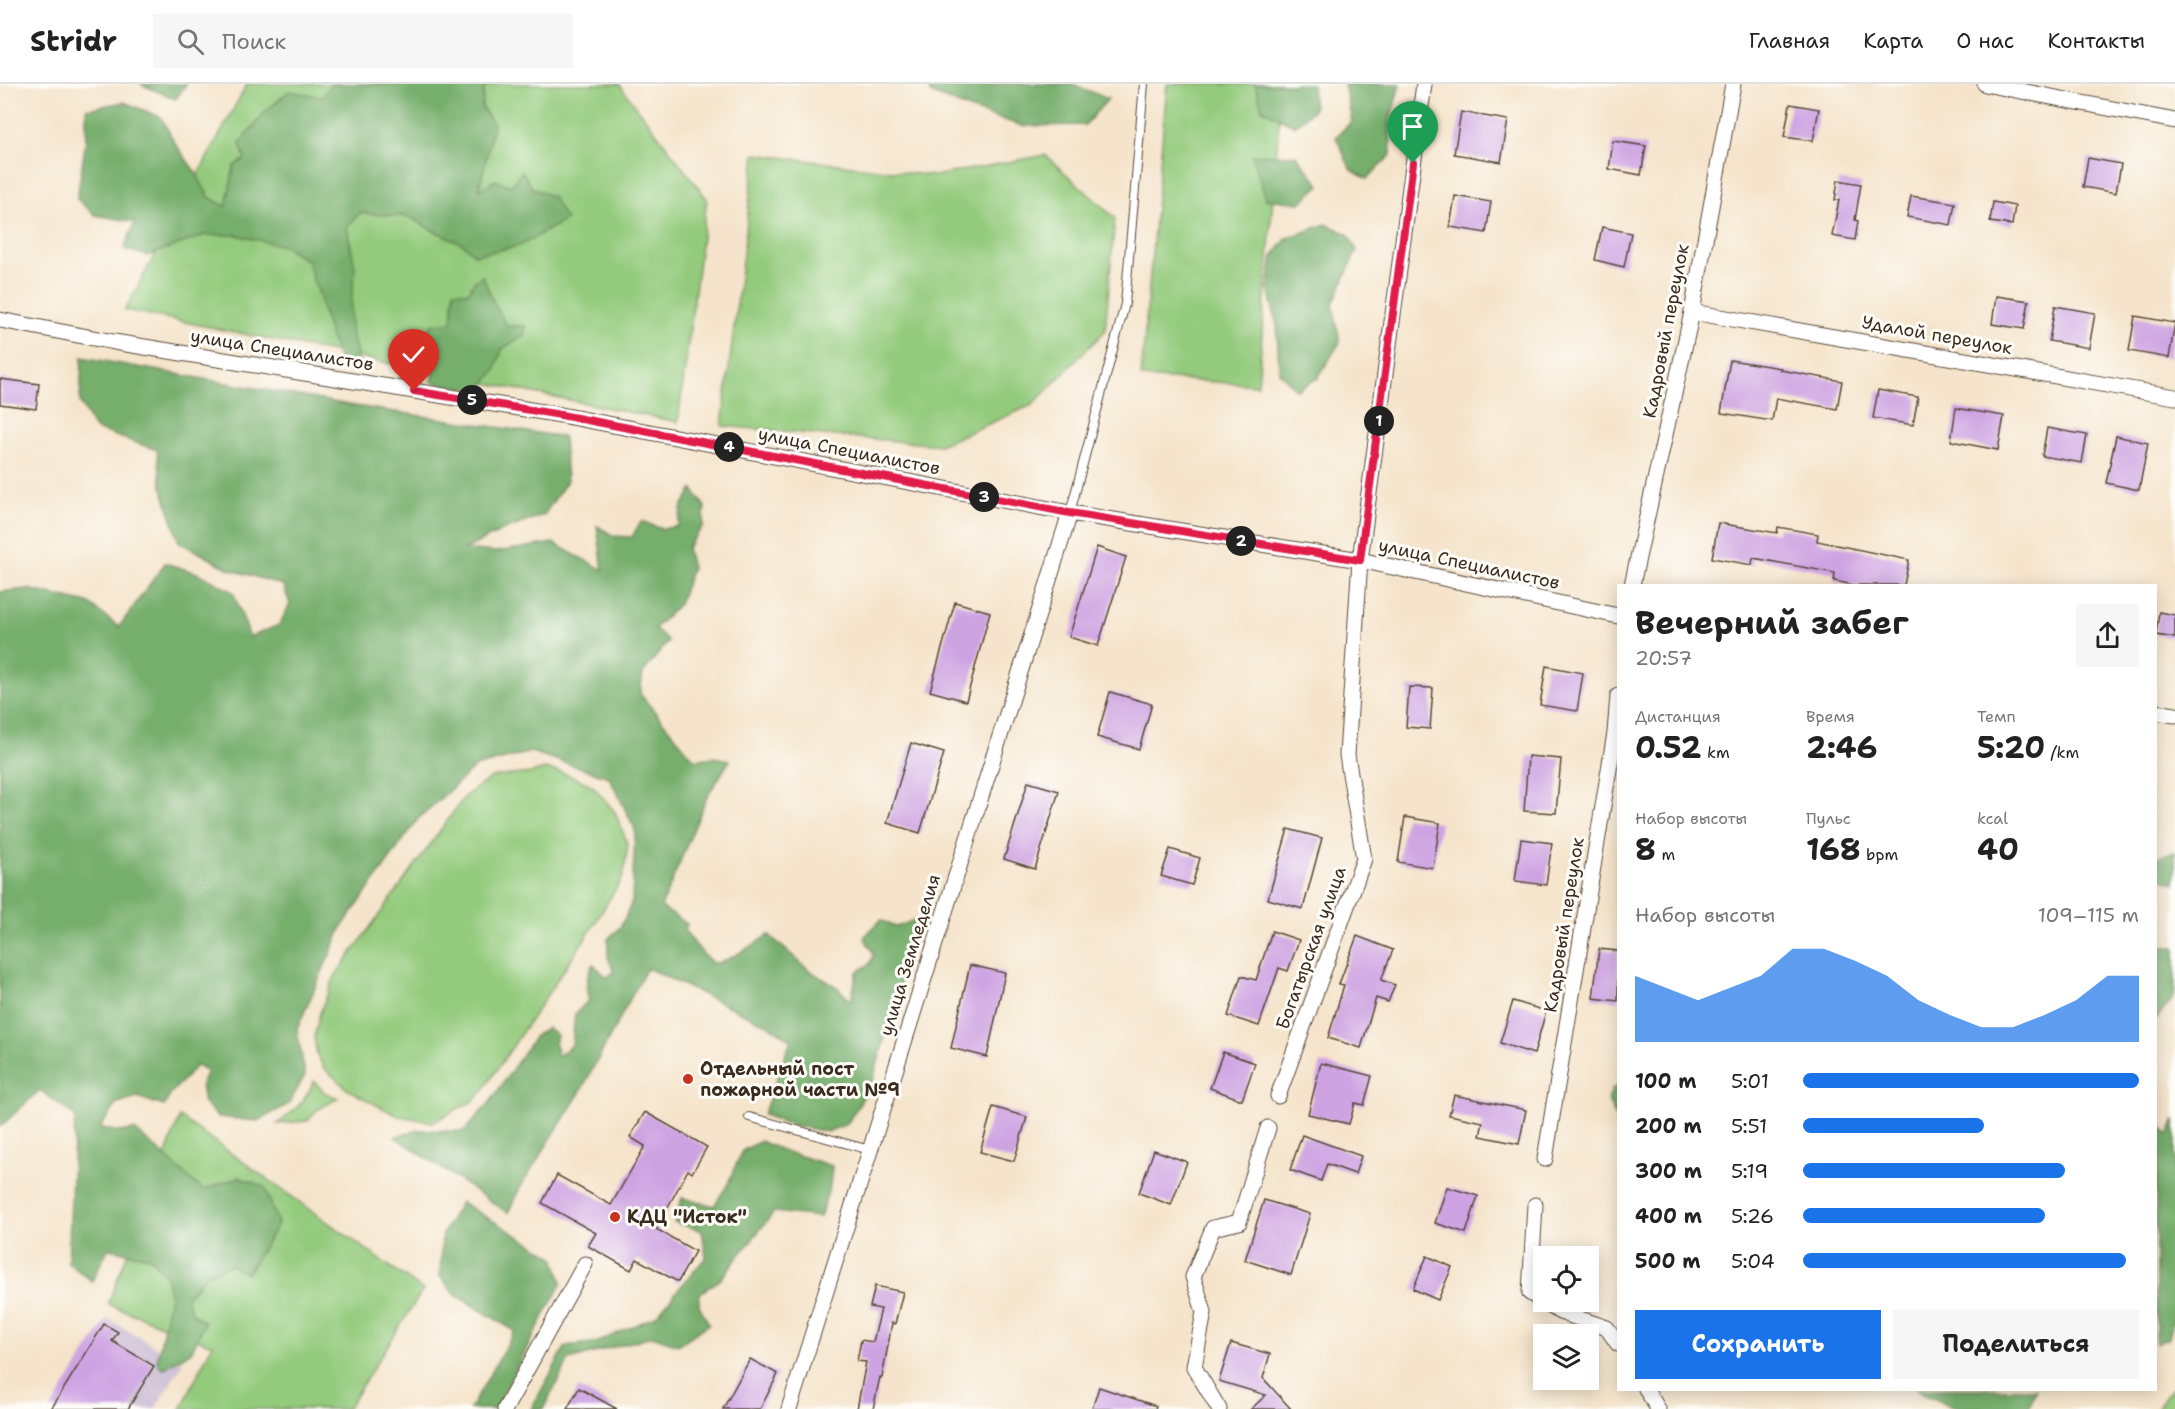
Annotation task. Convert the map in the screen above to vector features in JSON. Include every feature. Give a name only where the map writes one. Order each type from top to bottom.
[{"type":"street","name":"Богатырская улица","points":[[1278,1096],[1364,859],[1347,755],[1360,560],[1424,84]]},
{"type":"street","name":"Кадровый переулок","points":[[1632,584],[1692,312],[1733,84]]},
{"type":"street","points":[[1985,84],[2021,87],[2175,121]]},
{"type":"street","name":"Удалой переулок","points":[[1692,312],[2175,397]]},
{"type":"street","name":"улица Специалистов","points":[[0,320],[125,344],[561,415],[1070,513],[1360,560],[1617,616]]},
{"type":"street","name":"улица Земледелия","points":[[789,1409],[1070,513]]},
{"type":"street","name":"Кадровый переулок","points":[[1545,1159],[1613,744],[1617,706]]},
{"type":"street","points":[[2157,712],[2175,715]]},
{"type":"street","points":[[1219,1409],[1194,1367],[1204,1312],[1193,1277],[1214,1228],[1239,1222],[1268,1128]]},
{"type":"street","points":[[1533,1295],[1530,1293],[1535,1205]]},
{"type":"street","points":[[506,1409],[585,1264]]},
{"type":"street","points":[[1560,1312],[1606,1328],[1617,1343]]},
{"type":"street","points":[[1647,1391],[1658,1409]]},
{"type":"lane","points":[[1070,513],[1125,304],[1144,84]]},
{"type":"lane","points":[[749,1117],[870,1150]]},
{"type":"shaded area","points":[[107,1318],[183,1363],[155,1409],[51,1409]]},
{"type":"green space","points":[[140,84],[186,84],[176,99]]},
{"type":"green space","points":[[247,84],[619,84],[707,199],[678,422],[125,310]]},
{"type":"green space","points":[[331,84],[491,84],[484,88],[482,108],[494,124],[479,190],[496,180],[511,186],[522,171],[532,188],[553,197],[566,220],[519,246],[475,255],[463,244],[409,217],[360,213],[347,227],[355,268],[351,330],[359,363],[339,363],[308,261],[284,246],[236,235],[205,235],[147,256],[124,249],[135,222],[95,215],[77,199],[86,139],[86,109],[124,102],[161,117],[209,197],[226,207],[234,166],[245,159],[240,143],[265,112],[289,91],[322,97]]},
{"type":"green space","points":[[929,84],[1073,84],[1108,99],[1085,125],[1023,126],[972,110],[930,93]]},
{"type":"green space","points":[[1167,84],[1282,84],[1258,385],[1141,377]]},
{"type":"green space","points":[[1255,84],[1312,84],[1314,109],[1295,126],[1262,109]]},
{"type":"green space","points":[[1344,84],[1400,84],[1390,121],[1391,155],[1367,179],[1351,170],[1336,137],[1352,121]]},
{"type":"green space","points":[[755,154],[934,176],[1045,155],[1115,218],[1105,331],[1032,405],[940,445],[722,426]]},
{"type":"green space","points":[[1252,155],[1296,155],[1320,185],[1300,203],[1266,199]]},
{"type":"green space","points":[[1326,224],[1348,234],[1357,250],[1333,304],[1340,342],[1318,378],[1297,390],[1279,372],[1277,325],[1268,289],[1273,256],[1287,238]]},
{"type":"green space","points":[[483,276],[491,297],[507,326],[526,326],[524,335],[502,349],[495,371],[479,391],[431,382],[436,353],[426,336],[431,325],[452,322],[454,291],[469,292],[474,281]]},
{"type":"green space","points":[[82,357],[355,406],[564,437],[567,481],[544,515],[504,530],[465,549],[496,552],[553,543],[603,570],[597,526],[614,536],[632,537],[641,521],[662,529],[678,526],[682,506],[693,489],[705,507],[703,526],[687,548],[692,568],[679,604],[655,628],[668,641],[643,673],[640,694],[695,760],[713,757],[730,760],[707,797],[661,907],[687,924],[685,931],[702,953],[714,963],[733,957],[769,935],[810,971],[837,987],[851,1001],[857,972],[870,964],[874,954],[864,937],[881,920],[896,927],[915,920],[906,963],[872,1083],[847,1124],[827,1132],[792,1125],[763,1115],[791,1040],[768,1025],[647,968],[579,1094],[521,1186],[508,1213],[395,1137],[417,1130],[464,1131],[490,1102],[535,1036],[547,1028],[557,1035],[555,1044],[558,1056],[572,1045],[575,1014],[589,1000],[586,986],[593,964],[607,977],[614,972],[608,957],[608,939],[621,926],[632,902],[635,829],[609,777],[531,752],[475,767],[418,819],[342,927],[297,1029],[305,1075],[289,1104],[258,1121],[218,1117],[204,1103],[201,1084],[207,1071],[197,1065],[172,1092],[164,1106],[137,1097],[115,1104],[100,1127],[118,1132],[135,1130],[203,1190],[239,1177],[265,1187],[278,1224],[247,1274],[231,1265],[209,1273],[187,1296],[192,1312],[205,1322],[192,1351],[163,1369],[157,1362],[170,1296],[167,1278],[150,1257],[108,1249],[92,1281],[68,1263],[75,1116],[40,1090],[0,1127],[0,592],[28,589],[88,603],[119,627],[165,563],[200,574],[233,592],[250,637],[279,625],[290,604],[283,585],[229,569],[179,542],[162,487],[157,450],[95,429],[80,403]]},
{"type":"green space","points":[[545,769],[566,774],[592,785],[615,812],[628,845],[623,877],[590,931],[482,1092],[473,1101],[433,1122],[398,1116],[348,1090],[324,1068],[317,1055],[314,1037],[320,1013],[335,976],[465,796],[492,777],[531,773]]},
{"type":"green space","points":[[2175,852],[2175,883],[2157,877],[2157,857]]},
{"type":"green space","points":[[2157,947],[2175,947],[2175,992],[2171,1001],[2157,1018]]},
{"type":"green space","points":[[314,1081],[324,1092],[338,1098],[317,1110],[307,1121],[277,1124],[299,1105]]},
{"type":"green space","points":[[1617,1087],[1617,1120],[1608,1100],[1613,1088]]},
{"type":"green space","points":[[180,1117],[423,1290],[347,1409],[181,1409],[212,1345],[108,1304]]},
{"type":"green space","points":[[2175,1120],[2175,1314],[2169,1338],[2157,1344],[2157,1128],[2160,1126],[2169,1134]]},
{"type":"green space","points":[[760,1141],[832,1166],[830,1185],[820,1217],[774,1212],[720,1280],[700,1293],[699,1305],[709,1324],[678,1345],[652,1336],[569,1360],[543,1409],[531,1409],[566,1346],[598,1342],[656,1316],[706,1257],[702,1231],[674,1222],[682,1198],[714,1206],[727,1186],[742,1151]]},
{"type":"green space","points":[[461,1202],[554,1257],[562,1282],[495,1409],[470,1409],[515,1331],[454,1294],[440,1276],[442,1235]]},
{"type":"green space","points":[[2175,1385],[2175,1409],[2156,1409]]},
{"type":"green space","points":[[1919,1391],[2035,1391],[2029,1409],[1958,1408],[1921,1394]]},
{"type":"building","points":[[1790,104],[1819,109],[1813,141],[1784,137]]},
{"type":"building","points":[[1461,112],[1508,120],[1501,162],[1454,154]]},
{"type":"building","points":[[1613,141],[1646,146],[1641,175],[1609,169]]},
{"type":"building","points":[[2088,158],[2121,164],[2116,193],[2083,187]]},
{"type":"building","points":[[1838,180],[1861,184],[1855,220],[1858,221],[1855,240],[1832,236],[1839,200],[1835,200]]},
{"type":"building","points":[[1455,196],[1491,202],[1486,233],[1450,227]]},
{"type":"building","points":[[1911,196],[1955,203],[1951,225],[1907,217]]},
{"type":"building","points":[[1993,202],[2015,206],[2012,225],[1990,222]]},
{"type":"building","points":[[1602,227],[1631,233],[1624,267],[1595,260]]},
{"type":"building","points":[[1996,296],[2029,301],[2024,329],[1992,324]]},
{"type":"building","points":[[2055,306],[2095,313],[2089,348],[2049,341]]},
{"type":"building","points":[[2135,316],[2175,323],[2169,358],[2129,351]]},
{"type":"building","points":[[1730,360],[1842,381],[1837,409],[1776,398],[1772,421],[1721,413]]},
{"type":"building","points":[[0,379],[39,384],[36,409],[0,404]]},
{"type":"building","points":[[1878,390],[1918,397],[1913,425],[1873,418]]},
{"type":"building","points":[[1956,408],[2004,416],[1998,450],[1951,441]]},
{"type":"building","points":[[2047,428],[2087,435],[2082,463],[2042,456]]},
{"type":"building","points":[[2116,436],[2148,443],[2139,490],[2106,483]]},
{"type":"building","points":[[1718,523],[1777,533],[1778,527],[1818,534],[1817,541],[1909,560],[1904,584],[1849,584],[1834,581],[1835,573],[1753,558],[1752,565],[1712,558]]},
{"type":"building","points":[[1097,547],[1126,557],[1098,646],[1069,637]]},
{"type":"building","points":[[955,602],[990,612],[966,701],[930,691]]},
{"type":"building","points":[[2159,612],[2175,615],[2175,638],[2157,635]]},
{"type":"building","points":[[1546,666],[1583,673],[1577,711],[1540,705]]},
{"type":"building","points":[[1409,687],[1433,688],[1430,729],[1406,727]]},
{"type":"building","points":[[1110,692],[1152,704],[1139,749],[1097,737]]},
{"type":"building","points":[[911,743],[944,753],[920,833],[887,823]]},
{"type":"building","points":[[1528,756],[1561,759],[1556,813],[1524,811]]},
{"type":"building","points":[[1028,782],[1059,791],[1035,869],[1004,859]]},
{"type":"building","points":[[1405,817],[1440,823],[1433,868],[1398,862]]},
{"type":"building","points":[[1288,829],[1322,838],[1303,909],[1268,899]]},
{"type":"building","points":[[1521,839],[1552,843],[1546,885],[1515,881]]},
{"type":"building","points":[[1170,849],[1200,858],[1192,885],[1161,876]]},
{"type":"building","points":[[1272,931],[1299,940],[1288,971],[1279,968],[1259,1026],[1228,1016],[1241,976],[1256,980]]},
{"type":"building","points":[[1357,936],[1393,950],[1381,980],[1395,985],[1388,1002],[1376,998],[1361,1048],[1328,1038],[1344,985],[1339,984]]},
{"type":"building","points":[[1599,949],[1617,951],[1617,1001],[1593,998]]},
{"type":"building","points":[[970,965],[1005,973],[987,1057],[951,1048]]},
{"type":"building","points":[[1513,1001],[1546,1011],[1534,1054],[1500,1043]]},
{"type":"building","points":[[1223,1052],[1255,1063],[1242,1100],[1210,1088]]},
{"type":"building","points":[[1321,1063],[1372,1076],[1364,1105],[1355,1103],[1349,1124],[1308,1114]]},
{"type":"building","points":[[1454,1095],[1526,1110],[1519,1144],[1480,1136],[1483,1122],[1449,1115]]},
{"type":"building","points":[[993,1107],[1027,1117],[1014,1161],[980,1152]]},
{"type":"building","name":"КДЦ \"Исток\"","points":[[645,1112],[707,1147],[692,1173],[688,1170],[656,1229],[695,1251],[678,1282],[637,1259],[631,1270],[588,1246],[596,1233],[542,1203],[557,1175],[611,1205],[645,1146],[630,1137]]},
{"type":"building","points":[[1302,1135],[1361,1156],[1355,1174],[1327,1164],[1321,1181],[1290,1170]]},
{"type":"building","points":[[1154,1150],[1187,1162],[1171,1205],[1139,1193]]},
{"type":"building","points":[[1447,1187],[1478,1196],[1466,1233],[1435,1223]]},
{"type":"building","points":[[1264,1200],[1310,1214],[1291,1275],[1245,1260]]},
{"type":"building","points":[[1427,1256],[1452,1267],[1438,1300],[1413,1289]]},
{"type":"building","points":[[875,1286],[903,1292],[895,1324],[892,1323],[882,1378],[880,1377],[873,1409],[857,1409],[866,1362],[857,1361],[861,1340],[873,1342],[881,1309],[870,1307]]},
{"type":"building","points":[[104,1324],[118,1332],[112,1341],[154,1366],[128,1409],[51,1409]]},
{"type":"building","points":[[1231,1343],[1270,1354],[1263,1378],[1291,1409],[1251,1409],[1266,1395],[1219,1381]]},
{"type":"building","points":[[750,1359],[778,1374],[760,1409],[723,1409]]},
{"type":"building","points":[[1099,1387],[1156,1406],[1155,1409],[1092,1409]]},
{"type":"building","points":[[579,1388],[617,1409],[567,1409]]},
{"type":"place","name":"Отдельный пост пожарной части №9","points":[[688,1079]]},
{"type":"place","name":"КДЦ \"Исток\"","points":[[615,1217]]},
{"type":"route","points":[[414,391],[561,415],[1070,513],[1360,560],[1413,163]]}]
